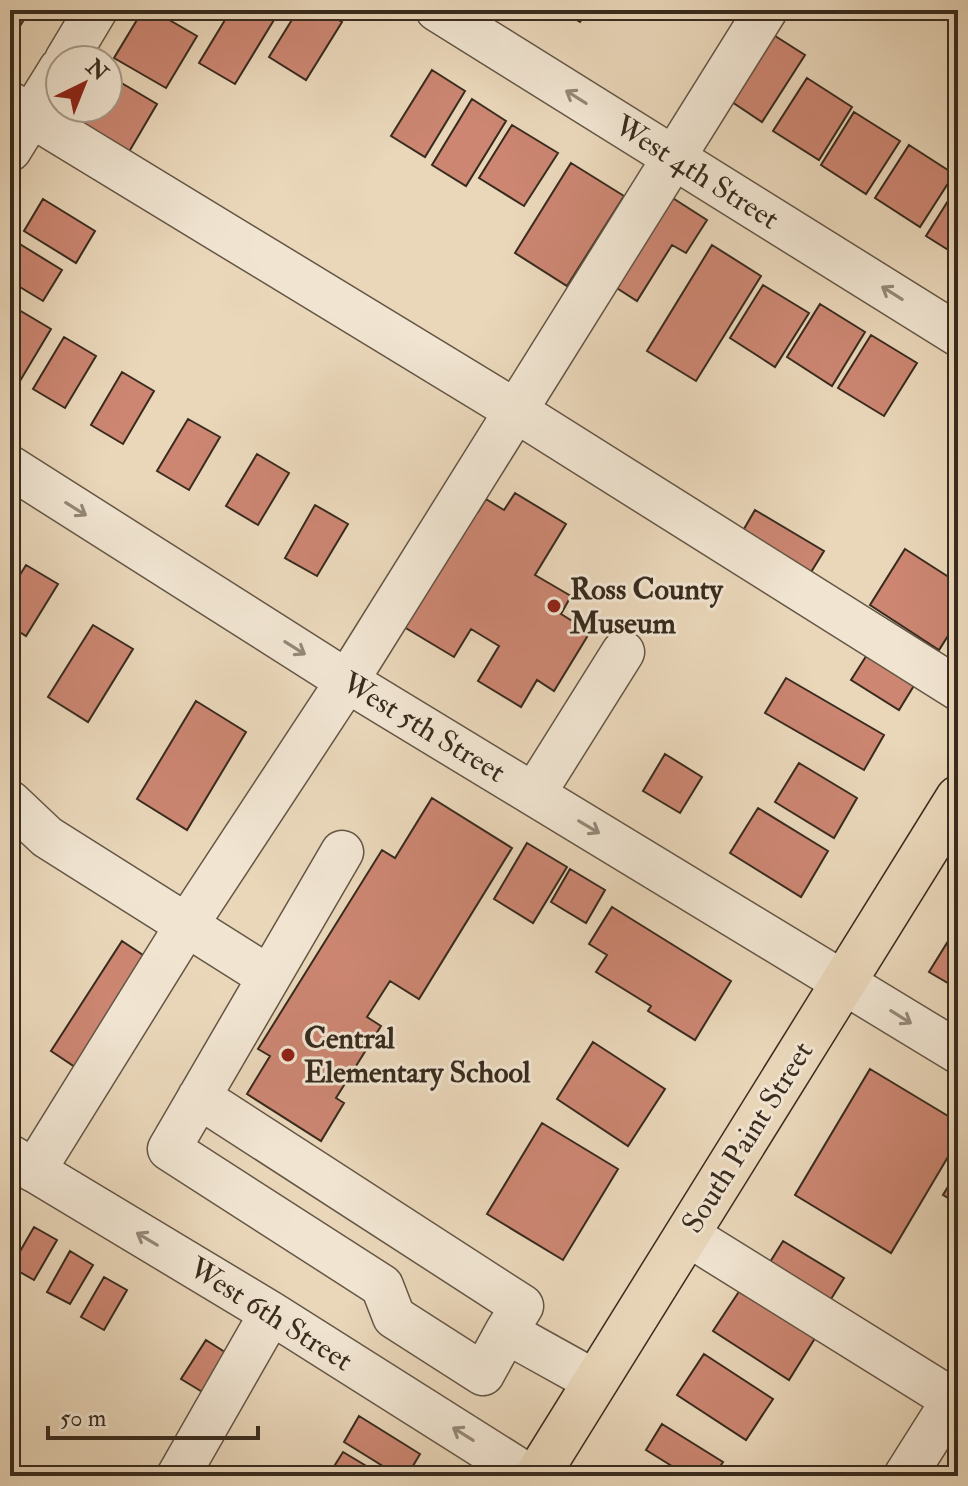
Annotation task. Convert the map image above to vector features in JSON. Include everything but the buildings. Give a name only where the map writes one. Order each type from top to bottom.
[{"type":"main road","name":"South Paint Street","points":[[537,1476],[958,798]]},
{"type":"street","points":[[76,44],[96,10]]},
{"type":"street","name":"West 4th Street","points":[[437,10],[958,335]]},
{"type":"street","points":[[22,1164],[186,926],[347,681],[766,10]]},
{"type":"street","points":[[44,89],[17,123],[516,411],[958,689]]},
{"type":"street","name":"West 5th Street","points":[[10,467],[347,681],[958,1052]]},
{"type":"street","points":[[534,794],[623,652]]},
{"type":"street","points":[[10,802],[47,837],[269,977]]},
{"type":"street","points":[[199,1097],[522,1306],[483,1374],[394,1317],[382,1286],[169,1149],[199,1097],[342,852]]},
{"type":"street","name":"West 6th Street","points":[[22,1164],[271,1313],[529,1476]]},
{"type":"street","points":[[688,1235],[955,1401],[905,1476]]},
{"type":"street","points":[[178,1476],[271,1313]]},
{"type":"street","points":[[506,1332],[596,1382]]},
{"type":"place","name":"Ross County Museum","points":[[554,606]]},
{"type":"place","name":"Central Elementary School","points":[[288,1055]]}]
